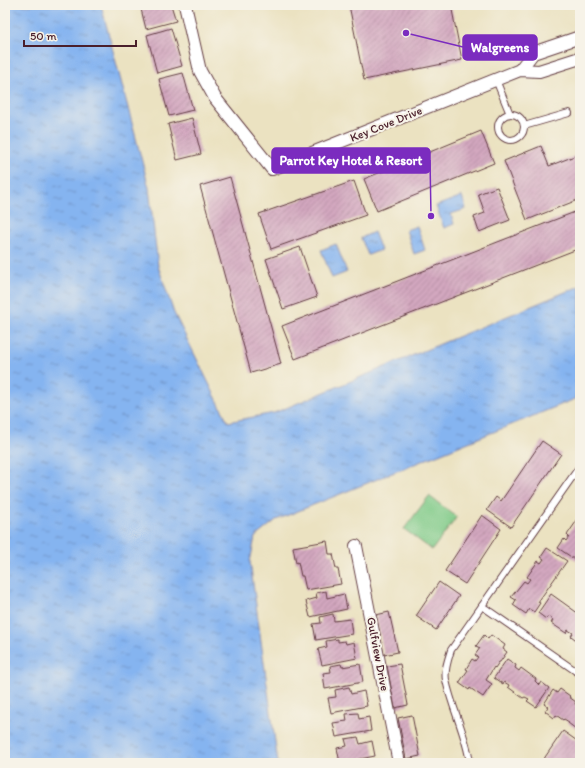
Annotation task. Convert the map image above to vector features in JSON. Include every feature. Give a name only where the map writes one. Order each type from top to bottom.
[{"type":"street","name":"Key Cove Drive","points":[[185,5],[200,71],[215,98],[272,169],[520,70],[539,71],[580,58]]},
{"type":"street","points":[[520,70],[532,53],[580,36]]},
{"type":"street","name":"Gulfview Drive","points":[[356,546],[399,763]]},
{"type":"lane","points":[[496,80],[510,114]]},
{"type":"lane","points":[[524,126],[569,113]]},
{"type":"lane","points":[[510,114],[518,116],[523,122],[524,126],[524,131],[518,137],[510,140],[503,136],[499,129],[500,121],[506,115],[510,114]]},
{"type":"lane","points":[[470,763],[468,747],[446,679],[447,663],[451,650],[580,466]]},
{"type":"lane","points":[[482,606],[580,674]]},
{"type":"green space","points":[[429,496],[457,517],[432,550],[404,529]]},
{"type":"water","points":[[5,5],[101,5],[149,188],[158,266],[174,313],[228,422],[274,413],[580,286],[580,397],[276,520],[255,537],[250,562],[278,763],[5,763]]},
{"type":"water","points":[[462,196],[466,209],[451,214],[454,224],[444,228],[436,206]]},
{"type":"water","points":[[417,226],[425,250],[414,254],[406,230]]},
{"type":"water","points":[[374,232],[381,250],[368,255],[361,238]]},
{"type":"water","points":[[336,244],[347,272],[332,278],[321,250]]},
{"type":"building","points":[[140,5],[171,5],[176,21],[146,29]]},
{"type":"building","points":[[349,5],[451,5],[462,60],[364,80]]},
{"type":"building","points":[[171,28],[182,66],[157,73],[147,35]]},
{"type":"building","points":[[183,73],[193,110],[169,116],[159,79]]},
{"type":"building","points":[[192,118],[201,154],[177,160],[168,124]]},
{"type":"building","points":[[481,131],[494,163],[377,211],[364,179]]},
{"type":"building","points":[[541,146],[549,166],[577,155],[580,162],[580,199],[527,220],[504,161]]},
{"type":"building","points":[[230,177],[281,364],[251,373],[200,186]]},
{"type":"building","points":[[354,181],[366,215],[271,249],[259,214]]},
{"type":"building","points":[[497,187],[510,220],[479,232],[474,217],[485,213],[478,194]]},
{"type":"building","points":[[580,210],[580,248],[295,359],[282,326]]},
{"type":"building","points":[[300,247],[317,297],[283,309],[266,259]]},
{"type":"building","points":[[542,441],[561,454],[511,527],[487,510],[496,497],[501,501]]},
{"type":"building","points":[[482,515],[501,529],[465,584],[445,571]]},
{"type":"building","points":[[578,519],[580,521],[580,557],[577,561],[558,548],[564,539],[566,541],[569,537],[567,535]]},
{"type":"building","points":[[327,541],[329,554],[333,554],[341,584],[306,590],[298,562],[296,563],[293,547]]},
{"type":"building","points":[[547,548],[567,561],[538,602],[540,603],[534,612],[529,609],[526,614],[513,605],[516,600],[511,597],[524,581],[527,583],[530,579],[527,577],[538,561],[541,563],[544,559],[541,557]]},
{"type":"building","points":[[439,582],[459,596],[436,630],[416,616]]},
{"type":"building","points":[[326,591],[327,598],[344,594],[347,609],[310,617],[306,601],[317,598],[316,593]]},
{"type":"building","points":[[551,594],[579,614],[579,642],[571,636],[573,633],[568,630],[566,633],[551,623],[553,620],[548,616],[546,619],[538,613]]},
{"type":"building","points":[[389,612],[398,652],[384,655],[376,615]]},
{"type":"building","points":[[333,614],[334,621],[350,619],[352,634],[316,640],[313,624],[321,623],[320,617]]},
{"type":"building","points":[[484,635],[488,639],[491,635],[505,645],[503,649],[507,652],[495,668],[494,667],[486,680],[492,684],[483,697],[470,688],[469,690],[459,683],[468,670],[466,669],[472,659],[475,661],[478,657],[475,655],[480,648],[476,646]]},
{"type":"building","points":[[338,639],[338,642],[345,641],[346,644],[354,642],[357,658],[322,665],[318,649],[327,647],[326,641]]},
{"type":"building","points":[[507,659],[516,665],[515,668],[519,671],[521,668],[536,679],[535,681],[539,685],[541,682],[549,688],[536,707],[527,701],[529,699],[525,697],[523,698],[508,687],[509,685],[504,682],[503,684],[494,678]]},
{"type":"building","points":[[341,664],[342,667],[360,664],[363,682],[325,689],[323,673],[331,672],[330,666]]},
{"type":"building","points":[[400,664],[408,705],[395,708],[387,666]]},
{"type":"building","points":[[349,687],[351,694],[364,691],[367,706],[331,713],[328,698],[336,697],[335,690]]},
{"type":"building","points":[[560,689],[576,702],[575,704],[579,707],[580,705],[580,732],[564,719],[563,720],[556,715],[554,718],[545,711],[548,707],[544,704],[553,690],[557,693]]},
{"type":"building","points":[[358,713],[359,719],[369,717],[371,731],[336,737],[333,723],[347,721],[346,714]]},
{"type":"building","points":[[412,715],[420,756],[406,759],[398,718]]},
{"type":"building","points":[[563,731],[580,743],[580,754],[574,763],[541,763]]},
{"type":"building","points":[[358,737],[360,744],[372,741],[375,756],[340,763],[337,748],[347,746],[345,739]]},
{"type":"place","name":"Walgreens","points":[[406,33]]},
{"type":"place","name":"Parrot Key Hotel & Resort","points":[[431,216]]}]
